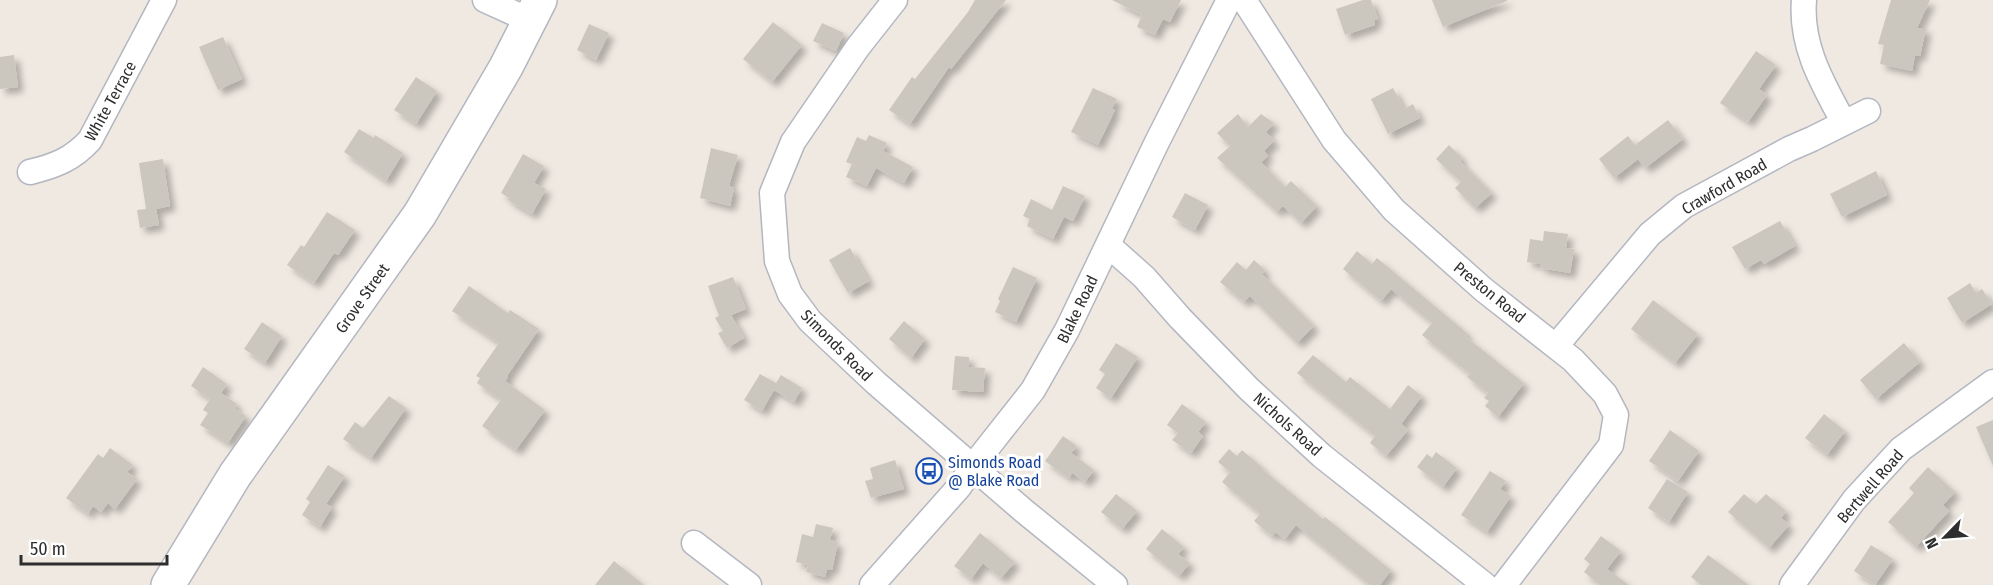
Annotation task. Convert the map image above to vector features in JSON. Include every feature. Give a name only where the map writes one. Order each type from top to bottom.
[{"type":"main road","name":"Grove Street","points":[[168,585],[235,476],[420,214],[500,78],[534,10]]},
{"type":"street","name":"White Terrace","points":[[30,172],[64,162],[74,156],[90,140],[164,0]]},
{"type":"street","points":[[485,0],[534,10]]},
{"type":"street","name":"Simonds Road","points":[[895,0],[858,47],[794,142],[772,193],[777,261],[790,294],[810,321],[876,383],[1024,512],[1114,585]]},
{"type":"street","name":"Blake Road","points":[[872,585],[959,487],[1033,390],[1067,330],[1229,0]]},
{"type":"street","name":"Preston Road","points":[[1244,0],[1334,140],[1394,210],[1484,290],[1574,360],[1605,394],[1616,415],[1611,445],[1504,585]]},
{"type":"street","points":[[1804,0],[1807,44],[1822,83],[1844,123]]},
{"type":"street","name":"Crawford Road","points":[[1556,346],[1650,234],[1684,206],[1789,149],[1868,111]]},
{"type":"street","name":"Nichols Road","points":[[1108,245],[1144,277],[1249,389],[1322,456],[1485,585]]},
{"type":"street","name":"Bertwell Road","points":[[1792,585],[1854,500],[1901,449],[1993,382]]},
{"type":"street","points":[[694,543],[749,585]]},
{"type":"building","points":[[975,0],[1006,0],[951,69],[949,67],[910,124],[889,110],[912,77],[915,79]]},
{"type":"building","points":[[1112,0],[1181,0],[1170,22],[1163,19],[1155,35],[1137,27],[1142,15]]},
{"type":"building","points":[[1363,0],[1371,0],[1378,19],[1374,20],[1375,25],[1345,35],[1336,9]]},
{"type":"building","points":[[1432,0],[1507,0],[1507,1],[1443,27]]},
{"type":"building","points":[[1891,0],[1930,0],[1917,28],[1926,28],[1920,56],[1915,55],[1912,71],[1880,64],[1884,45],[1878,44]]},
{"type":"building","points":[[773,22],[802,45],[772,82],[743,59]]},
{"type":"building","points":[[822,23],[844,33],[836,51],[813,41]]},
{"type":"building","points":[[589,24],[609,33],[596,60],[577,50]]},
{"type":"building","points":[[223,37],[242,79],[218,90],[199,47]]},
{"type":"building","points":[[1756,51],[1776,65],[1759,89],[1767,95],[1748,122],[1720,103]]},
{"type":"building","points":[[14,55],[18,87],[0,89],[0,57]]},
{"type":"building","points":[[416,77],[437,91],[416,124],[394,110]]},
{"type":"building","points":[[1093,88],[1117,99],[1112,109],[1115,110],[1098,145],[1071,132]]},
{"type":"building","points":[[1393,88],[1404,109],[1413,104],[1420,118],[1388,134],[1371,99]]},
{"type":"building","points":[[1238,114],[1248,127],[1261,114],[1274,123],[1266,132],[1274,141],[1264,151],[1268,156],[1261,162],[1285,187],[1291,181],[1317,206],[1301,223],[1283,206],[1277,212],[1217,158],[1230,146],[1217,133]]},
{"type":"building","points":[[1668,120],[1683,139],[1645,168],[1638,159],[1614,178],[1599,159],[1628,136],[1635,145]]},
{"type":"building","points":[[359,129],[374,138],[375,135],[403,153],[386,181],[344,152]]},
{"type":"building","points":[[869,135],[887,143],[883,151],[913,167],[904,183],[876,168],[867,186],[846,177],[852,164],[846,162],[857,137],[866,141]]},
{"type":"building","points":[[1449,145],[1462,158],[1460,161],[1492,193],[1475,208],[1455,188],[1461,182],[1436,159]]},
{"type":"building","points":[[711,148],[738,155],[729,186],[734,188],[730,206],[700,198]]},
{"type":"building","points":[[523,154],[544,166],[534,183],[546,189],[532,214],[508,200],[509,198],[501,193]]},
{"type":"building","points":[[163,159],[170,206],[156,209],[159,225],[140,228],[137,210],[146,209],[139,163]]},
{"type":"building","points":[[1876,171],[1887,195],[1842,217],[1830,194]]},
{"type":"building","points":[[1063,186],[1085,196],[1073,221],[1064,217],[1053,239],[1027,226],[1030,219],[1023,216],[1031,199],[1052,210]]},
{"type":"building","points":[[1185,193],[1208,205],[1195,230],[1172,217]]},
{"type":"building","points":[[327,212],[355,230],[338,255],[334,253],[314,283],[287,265],[301,245],[304,247]]},
{"type":"building","points":[[1780,221],[1795,246],[1764,264],[1761,260],[1745,269],[1732,247]]},
{"type":"building","points":[[1544,231],[1568,234],[1566,248],[1574,249],[1570,273],[1540,268],[1541,264],[1527,262],[1530,239],[1543,241]]},
{"type":"building","points":[[850,248],[869,281],[848,293],[829,260]]},
{"type":"building","points":[[1357,251],[1372,264],[1377,258],[1467,333],[1465,336],[1524,383],[1498,417],[1485,406],[1489,401],[1484,398],[1488,393],[1467,377],[1470,374],[1422,335],[1432,323],[1391,289],[1381,301],[1343,269]]},
{"type":"building","points":[[1254,260],[1265,270],[1262,274],[1314,326],[1297,343],[1250,296],[1244,302],[1220,282],[1237,262],[1246,270]]},
{"type":"building","points":[[1013,267],[1037,278],[1016,322],[995,312],[1000,301],[998,299]]},
{"type":"building","points":[[733,277],[746,309],[731,315],[744,338],[727,348],[718,333],[723,331],[715,318],[719,316],[708,286]]},
{"type":"building","points":[[1970,283],[1976,293],[1982,289],[1992,304],[1962,323],[1947,298]]},
{"type":"building","points":[[469,286],[508,313],[510,310],[539,329],[505,381],[545,410],[516,450],[482,426],[501,400],[477,383],[480,378],[476,376],[499,343],[452,311]]},
{"type":"building","points":[[1653,300],[1698,334],[1675,363],[1631,329]]},
{"type":"building","points":[[904,321],[925,339],[911,358],[889,339]]},
{"type":"building","points":[[262,322],[282,336],[265,363],[244,349]]},
{"type":"building","points":[[1116,343],[1138,357],[1111,398],[1096,388],[1105,374],[1099,370]]},
{"type":"building","points":[[1904,343],[1920,362],[1876,399],[1860,380]]},
{"type":"building","points":[[1313,355],[1346,382],[1350,377],[1390,409],[1408,385],[1422,396],[1401,424],[1408,430],[1386,456],[1370,443],[1375,436],[1297,373]]},
{"type":"building","points":[[955,356],[969,357],[969,367],[985,368],[983,392],[952,390]]},
{"type":"building","points":[[203,367],[227,384],[221,393],[237,404],[234,408],[246,416],[228,443],[200,425],[208,413],[203,410],[210,399],[191,386]]},
{"type":"building","points":[[760,374],[776,383],[781,375],[802,388],[794,402],[774,390],[762,411],[744,400]]},
{"type":"building","points":[[389,396],[406,408],[371,458],[343,439],[355,422],[363,428]]},
{"type":"building","points":[[1182,404],[1206,422],[1198,432],[1203,436],[1191,453],[1172,440],[1178,433],[1167,425]]},
{"type":"building","points":[[1824,414],[1845,431],[1827,455],[1805,438]]},
{"type":"building","points":[[1993,420],[1993,466],[1976,427]]},
{"type":"building","points":[[1670,430],[1699,451],[1678,481],[1649,461]]},
{"type":"building","points":[[1063,436],[1077,446],[1071,453],[1094,470],[1085,482],[1072,473],[1069,478],[1045,461]]},
{"type":"building","points":[[110,448],[133,465],[127,472],[137,479],[115,509],[108,503],[101,512],[93,506],[88,514],[66,498],[98,454],[103,458]]},
{"type":"building","points":[[1229,449],[1237,456],[1242,450],[1323,519],[1325,517],[1391,570],[1380,585],[1370,585],[1296,525],[1285,539],[1275,532],[1272,536],[1254,521],[1260,514],[1222,482],[1230,472],[1218,462]]},
{"type":"building","points":[[1436,452],[1457,468],[1443,487],[1417,467],[1427,454],[1432,458]]},
{"type":"building","points":[[895,460],[904,489],[871,498],[865,481],[873,479],[870,468]]},
{"type":"building","points":[[328,465],[345,476],[326,504],[332,507],[320,527],[302,515],[310,502],[306,499]]},
{"type":"building","points":[[1928,467],[1955,492],[1943,505],[1949,511],[1916,547],[1888,522],[1914,493],[1909,488]]},
{"type":"building","points":[[1490,471],[1506,481],[1500,489],[1511,496],[1487,532],[1461,515]]},
{"type":"building","points":[[1667,479],[1688,492],[1669,522],[1648,508]]},
{"type":"building","points":[[1116,494],[1137,511],[1122,529],[1101,512]]},
{"type":"building","points":[[1744,494],[1756,504],[1766,494],[1786,511],[1781,518],[1789,525],[1769,548],[1728,512]]},
{"type":"building","points":[[816,524],[833,528],[830,540],[838,542],[832,570],[827,569],[825,577],[806,572],[808,565],[796,562],[802,534],[813,537]]},
{"type":"building","points":[[1162,529],[1184,547],[1178,554],[1190,563],[1179,576],[1146,549]]},
{"type":"building","points":[[980,533],[1015,562],[1001,578],[983,563],[971,579],[954,566]]},
{"type":"building","points":[[1601,536],[1621,551],[1607,569],[1629,585],[1600,585],[1584,572],[1590,564],[1584,559]]},
{"type":"building","points":[[1871,545],[1893,559],[1875,585],[1854,571]]},
{"type":"building","points":[[1708,555],[1749,585],[1701,585],[1691,577]]},
{"type":"building","points":[[614,561],[644,585],[595,585]]},
{"type":"place","name":"Simonds Road @ Blake Road","points":[[929,471]]}]
